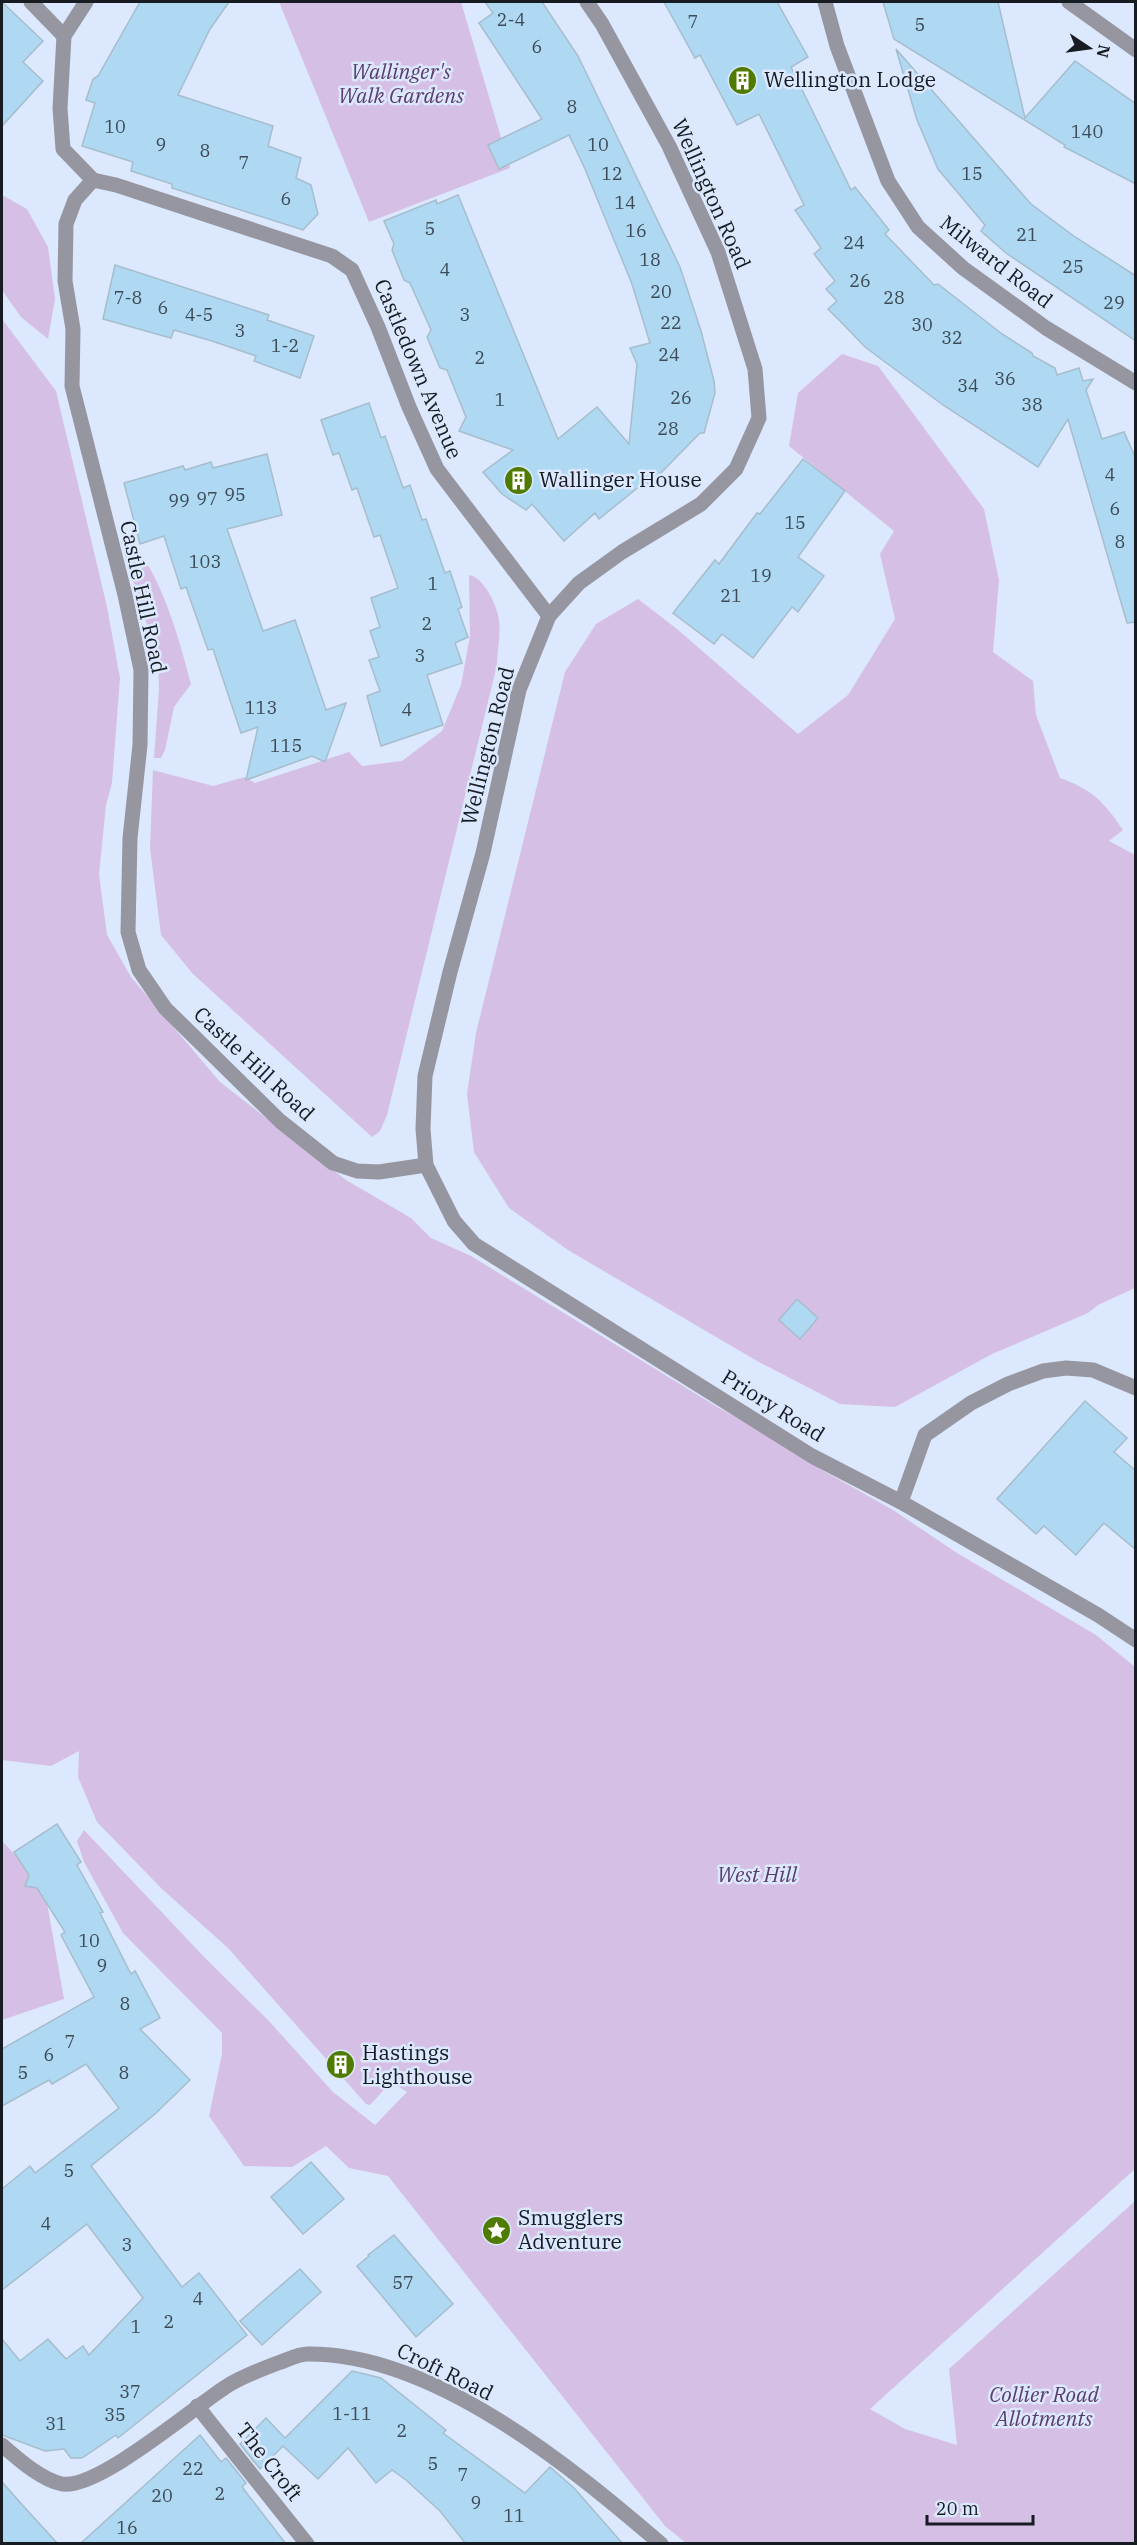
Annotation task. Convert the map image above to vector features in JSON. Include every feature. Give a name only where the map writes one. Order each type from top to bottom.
[{"type":"street","points":[[31,2],[64,36]]},
{"type":"street","points":[[86,2],[64,36],[60,108],[63,149],[93,180]]},
{"type":"street","name":"Wellington Road","points":[[426,1165],[423,1129],[425,1076],[450,972],[483,853],[519,690],[549,616],[579,583],[622,552],[701,504],[736,469],[759,418],[755,369],[718,252],[669,146],[602,24],[587,2]]},
{"type":"street","name":"Milward Road","points":[[825,2],[837,46],[888,181],[918,227],[963,268],[1018,308],[1136,383]]},
{"type":"street","points":[[1069,2],[1136,50]]},
{"type":"street","name":"Castledown Avenue","points":[[93,180],[116,185],[332,256],[352,270],[437,469],[549,616]]},
{"type":"street","name":"Castle Hill Road","points":[[93,180],[75,200],[66,224],[65,281],[73,329],[72,386],[125,595],[141,670],[140,745],[130,838],[128,932],[139,970],[165,1008],[280,1121],[333,1163],[357,1171],[380,1172],[426,1165]]},
{"type":"street","name":"Priory Road","points":[[426,1165],[454,1221],[474,1244],[812,1456],[901,1502],[1098,1615],[1136,1640]]},
{"type":"street","points":[[901,1502],[925,1435],[970,1403],[1043,1371],[1066,1368],[1092,1370],[1136,1388]]},
{"type":"street","name":"Croft Road","points":[[2,2445],[27,2467],[63,2484],[91,2478],[136,2452],[234,2382],[304,2354],[347,2355],[399,2369],[464,2401],[539,2446],[661,2544]]},
{"type":"street","name":"The Croft","points":[[198,2406],[307,2544]]},
{"type":"green space","name":"Wallinger's Walk Gardens","points":[[279,2],[461,2],[510,168],[369,222]]},
{"type":"green space","points":[[2,195],[27,209],[48,247],[55,299],[48,339],[21,317],[2,290]]},
{"type":"green space","name":"West Hill","points":[[2,319],[56,391],[107,607],[120,678],[112,783],[106,805],[99,874],[107,935],[131,977],[220,1082],[346,1180],[411,1218],[431,1238],[471,1256],[719,1408],[784,1443],[822,1470],[893,1510],[957,1553],[1096,1635],[1135,1667],[1135,2169],[870,2409],[905,2429],[957,2445],[949,2369],[1135,2201],[1135,2543],[686,2543],[665,2526],[388,2176],[349,2168],[326,2146],[292,2167],[244,2166],[209,2116],[222,2054],[222,2033],[123,1933],[84,1862],[77,1841],[84,1830],[207,1960],[268,2020],[333,2092],[375,2125],[407,2092],[391,2082],[370,2105],[366,2104],[228,1948],[162,1889],[97,1822],[78,1777],[79,1751],[51,1766],[2,1760]]},
{"type":"green space","points":[[842,354],[878,366],[984,509],[999,580],[993,652],[1033,681],[1036,715],[1060,778],[1081,787],[1103,804],[1123,830],[1109,841],[1135,855],[1135,1288],[1098,1305],[1088,1313],[992,1354],[895,1407],[840,1404],[757,1361],[568,1250],[509,1208],[474,1152],[467,1094],[476,1033],[565,672],[596,624],[638,599],[677,629],[798,734],[848,695],[895,619],[880,554],[894,531],[789,446],[798,393]]},
{"type":"green space","points":[[121,542],[132,542],[153,573],[169,610],[191,684],[174,707],[165,750],[161,758],[154,758],[159,689],[158,660]]},
{"type":"green space","points":[[469,575],[475,577],[485,587],[496,608],[499,626],[497,665],[387,1115],[380,1131],[372,1137],[192,973],[161,935],[150,848],[153,770],[213,786],[245,777],[255,783],[349,752],[362,766],[402,761],[442,731],[461,685],[470,636]]},
{"type":"green space","points":[[2,1841],[18,1858],[29,1875],[27,1880],[32,1887],[37,1888],[47,1903],[64,1999],[2,2020]]},
{"type":"building","points":[[2,2],[43,41],[23,62],[43,81],[2,126]]},
{"type":"building","points":[[140,2],[229,2],[210,29],[178,95],[273,126],[268,146],[301,158],[296,178],[311,185],[318,214],[303,230],[172,188],[172,184],[131,171],[133,162],[82,146],[95,103],[86,100],[93,79],[98,76]]},
{"type":"building","points":[[485,2],[542,2],[578,56],[680,267],[701,331],[714,381],[715,393],[704,433],[700,433],[649,485],[646,481],[599,519],[595,513],[564,541],[532,504],[526,510],[502,494],[483,472],[513,450],[459,431],[466,417],[447,370],[440,368],[427,337],[431,330],[410,283],[404,280],[392,250],[394,244],[384,221],[436,200],[437,204],[458,195],[558,439],[597,407],[629,444],[637,364],[630,348],[650,343],[632,284],[569,135],[499,169],[488,145],[542,119],[479,23],[493,13]]},
{"type":"building","points":[[664,2],[777,2],[808,57],[791,67],[851,190],[855,187],[889,230],[885,234],[934,285],[938,284],[1002,334],[1055,368],[1057,375],[1079,368],[1083,381],[1093,379],[1086,390],[1102,439],[1124,432],[1136,459],[1136,622],[1127,623],[1068,419],[1038,467],[943,405],[865,347],[828,309],[837,301],[826,289],[835,281],[814,254],[821,248],[795,210],[804,205],[759,114],[737,125],[700,55],[695,58]]},
{"type":"building","points":[[883,2],[998,2],[1025,118],[1075,61],[1136,104],[1136,184],[1064,147],[1065,145],[894,39]]},
{"type":"building","points":[[896,49],[1031,204],[1075,237],[1136,276],[1136,341],[1006,253],[981,231],[985,225],[938,169],[917,120]]},
{"type":"building","points":[[115,265],[269,315],[267,320],[314,336],[300,378],[254,361],[256,356],[212,341],[174,330],[171,338],[103,319]]},
{"type":"building","points":[[369,403],[381,438],[385,436],[403,488],[410,485],[422,520],[426,519],[445,573],[450,571],[462,607],[458,609],[468,637],[455,643],[462,663],[427,675],[443,725],[381,746],[367,696],[380,691],[369,660],[379,657],[370,631],[380,627],[371,598],[398,588],[380,535],[374,537],[357,488],[352,490],[339,453],[333,455],[321,420]]},
{"type":"building","points":[[267,454],[282,515],[227,529],[263,631],[295,620],[326,710],[346,703],[325,762],[312,756],[246,780],[258,727],[241,733],[213,649],[208,650],[186,587],[181,589],[164,536],[140,544],[124,483],[183,466],[185,470],[211,462],[213,468]]},
{"type":"building","points":[[803,459],[845,491],[798,557],[824,576],[798,612],[792,607],[753,658],[722,634],[714,644],[673,613],[715,560],[719,564],[757,513],[760,514]]},
{"type":"building","points":[[797,1299],[818,1318],[800,1339],[779,1320]]},
{"type":"building","points":[[1085,1401],[1127,1438],[1114,1452],[1136,1471],[1136,1550],[1104,1523],[1076,1555],[1044,1526],[1036,1534],[997,1499]]},
{"type":"building","points":[[57,1824],[81,1862],[77,1865],[103,1912],[100,1913],[131,1974],[135,1971],[160,2018],[140,2029],[190,2080],[155,2114],[91,2166],[182,2287],[199,2273],[247,2335],[118,2438],[116,2435],[82,2458],[71,2458],[64,2449],[45,2451],[2,2435],[2,2339],[20,2361],[48,2339],[66,2359],[83,2346],[89,2355],[143,2298],[87,2224],[2,2290],[2,2189],[30,2166],[35,2173],[119,2108],[86,2064],[52,2084],[49,2080],[2,2106],[2,2049],[94,1997],[61,1935],[65,1932],[37,1888],[25,1886],[29,1875],[14,1852]]},
{"type":"building","points":[[311,2162],[344,2199],[303,2234],[271,2197]]},
{"type":"building","points":[[394,2235],[453,2304],[416,2337],[357,2266]]},
{"type":"building","points":[[300,2269],[321,2292],[262,2345],[240,2321]]},
{"type":"building","points":[[352,2371],[381,2378],[446,2430],[443,2433],[525,2493],[550,2467],[574,2488],[623,2544],[466,2544],[440,2511],[406,2480],[392,2470],[376,2483],[348,2448],[318,2479],[283,2446],[260,2469],[240,2444],[266,2418],[285,2438]]},
{"type":"building","points":[[200,2435],[221,2462],[226,2458],[246,2483],[242,2487],[286,2544],[80,2544]]},
{"type":"building","points":[[2,2482],[26,2509],[58,2544],[2,2544]]},
{"type":"place","name":"Wellington Lodge","points":[[743,80]]},
{"type":"place","name":"Wallinger House","points":[[518,480]]},
{"type":"place","name":"Hastings Lighthouse","points":[[341,2065]]},
{"type":"place","name":"Smugglers Adventure","points":[[497,2230]]},
{"type":"park label","name":"Collier Road Allotments","points":[[1044,2407]]}]
